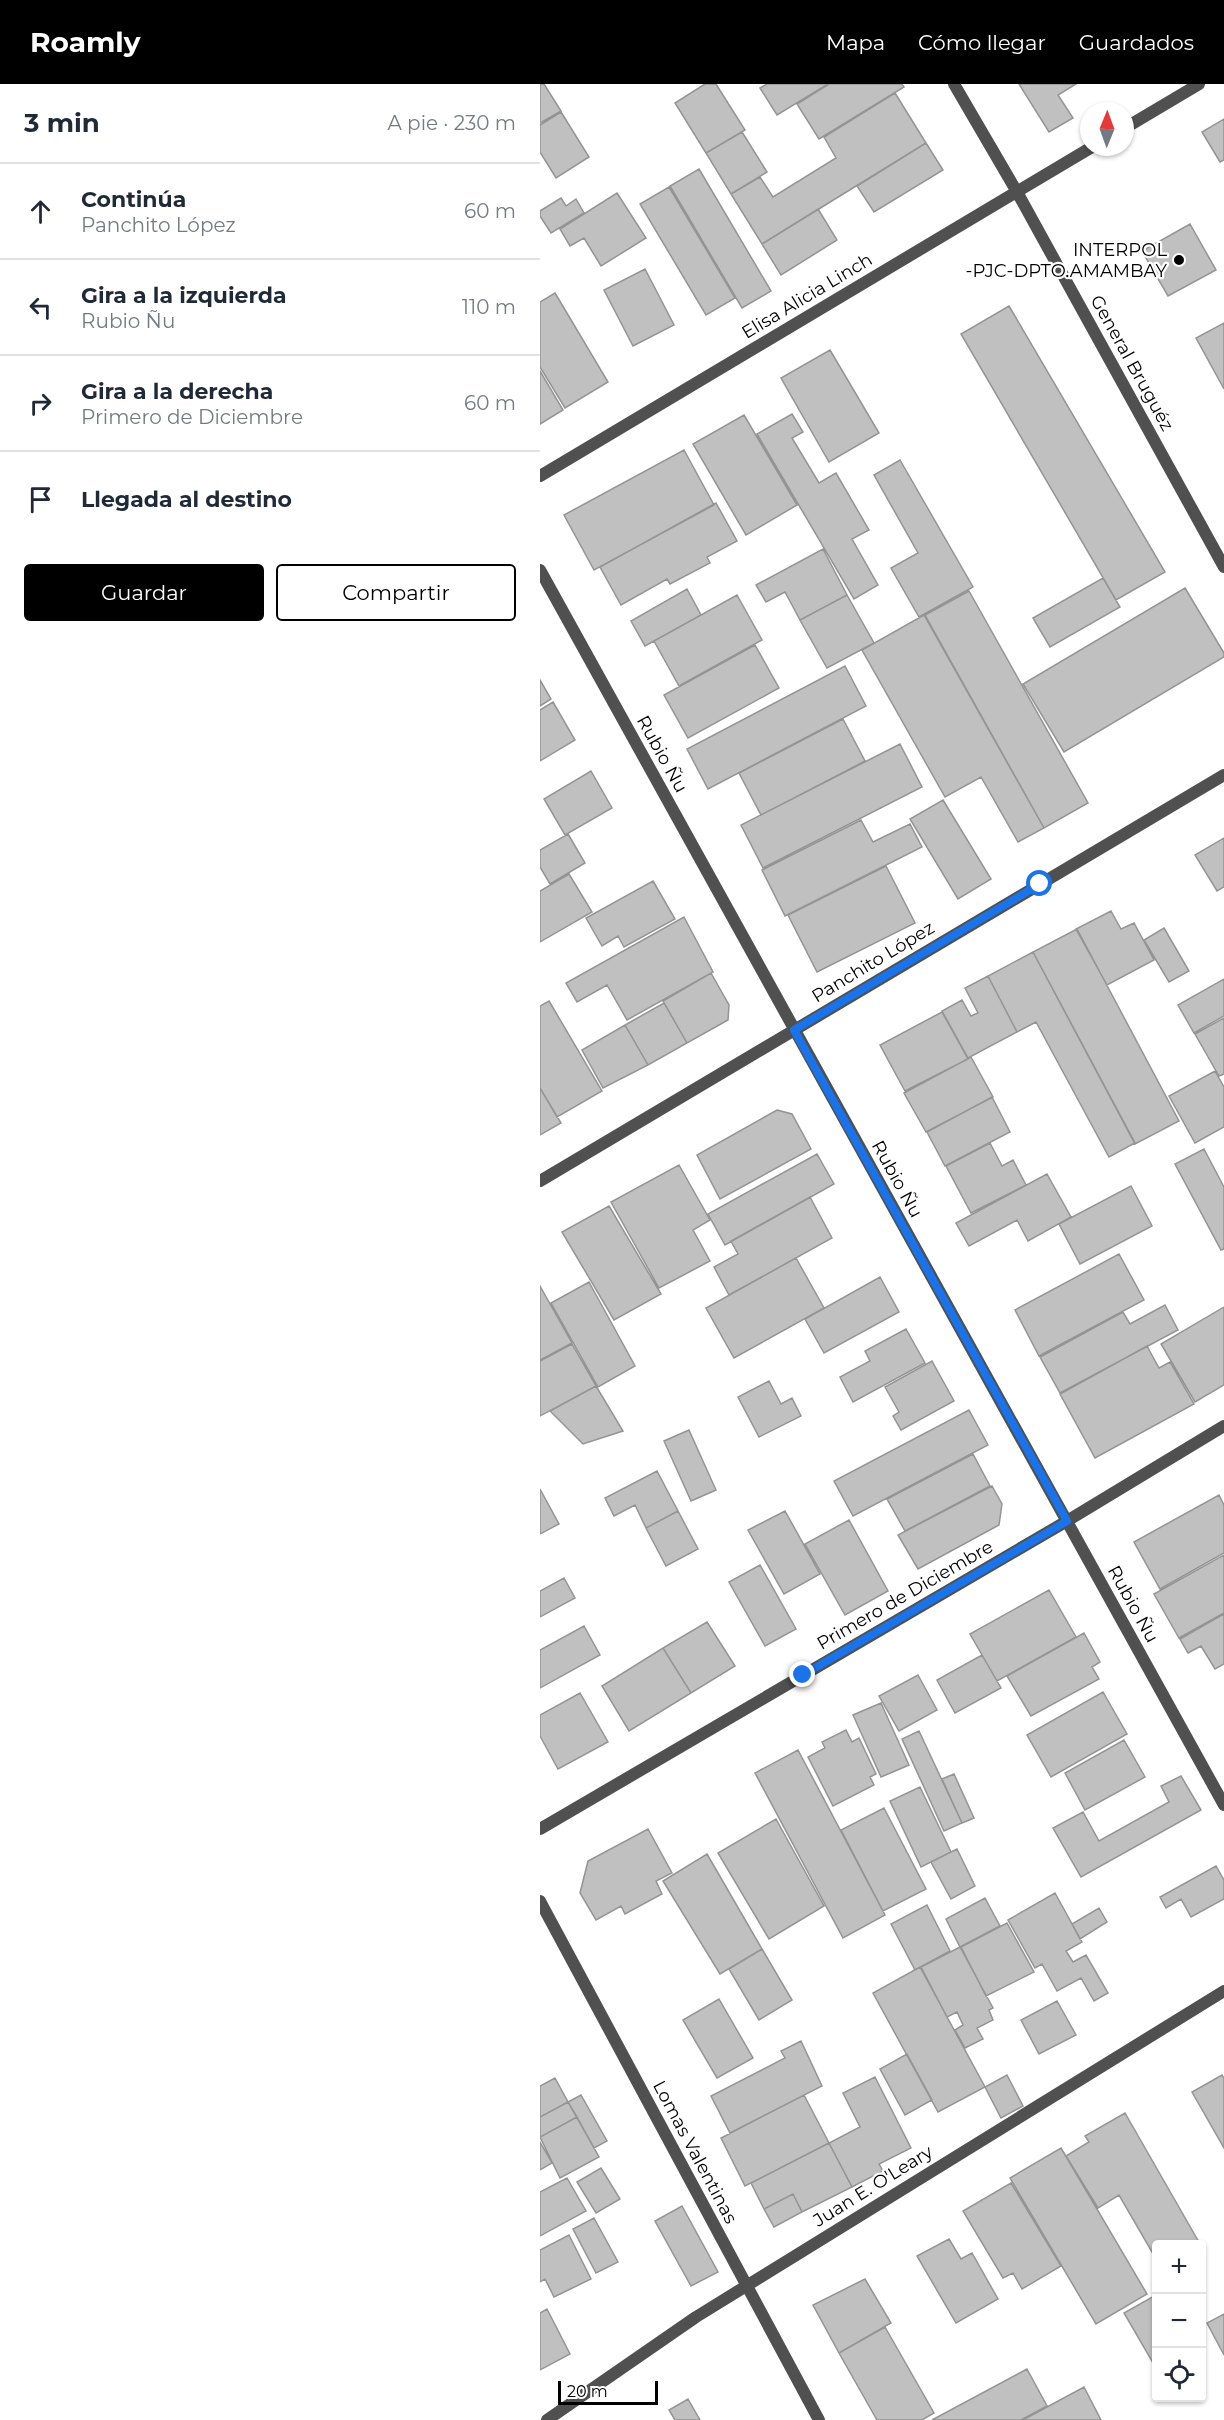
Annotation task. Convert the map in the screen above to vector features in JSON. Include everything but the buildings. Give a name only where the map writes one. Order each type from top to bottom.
[{"type":"street","name":"General Bruguéz","points":[[954,84],[1017,192],[1224,567]]},
{"type":"street","points":[[1134,123],[1199,84]]},
{"type":"street","name":"Elisa Alicia Linch","points":[[540,476],[1080,154]]},
{"type":"street","name":"Rubio Ñu","points":[[540,570],[1224,1805]]},
{"type":"street","name":"Panchito López","points":[[540,1181],[1224,775]]},
{"type":"street","name":"Primero de Diciembre","points":[[540,1829],[1067,1521],[1224,1426]]},
{"type":"street","name":"Lomas Valentinas","points":[[540,1901],[819,2420]]},
{"type":"street","name":"Juan E. O'Leary","points":[[547,2420],[696,2317],[1224,1992]]},
{"type":"place","name":"INTERPOL -PJC-DPTO.AMAMBAY","points":[[1179,260]]},
{"type":"route","points":[[803,1675],[1067,1521],[794,1030],[1040,884]]}]
